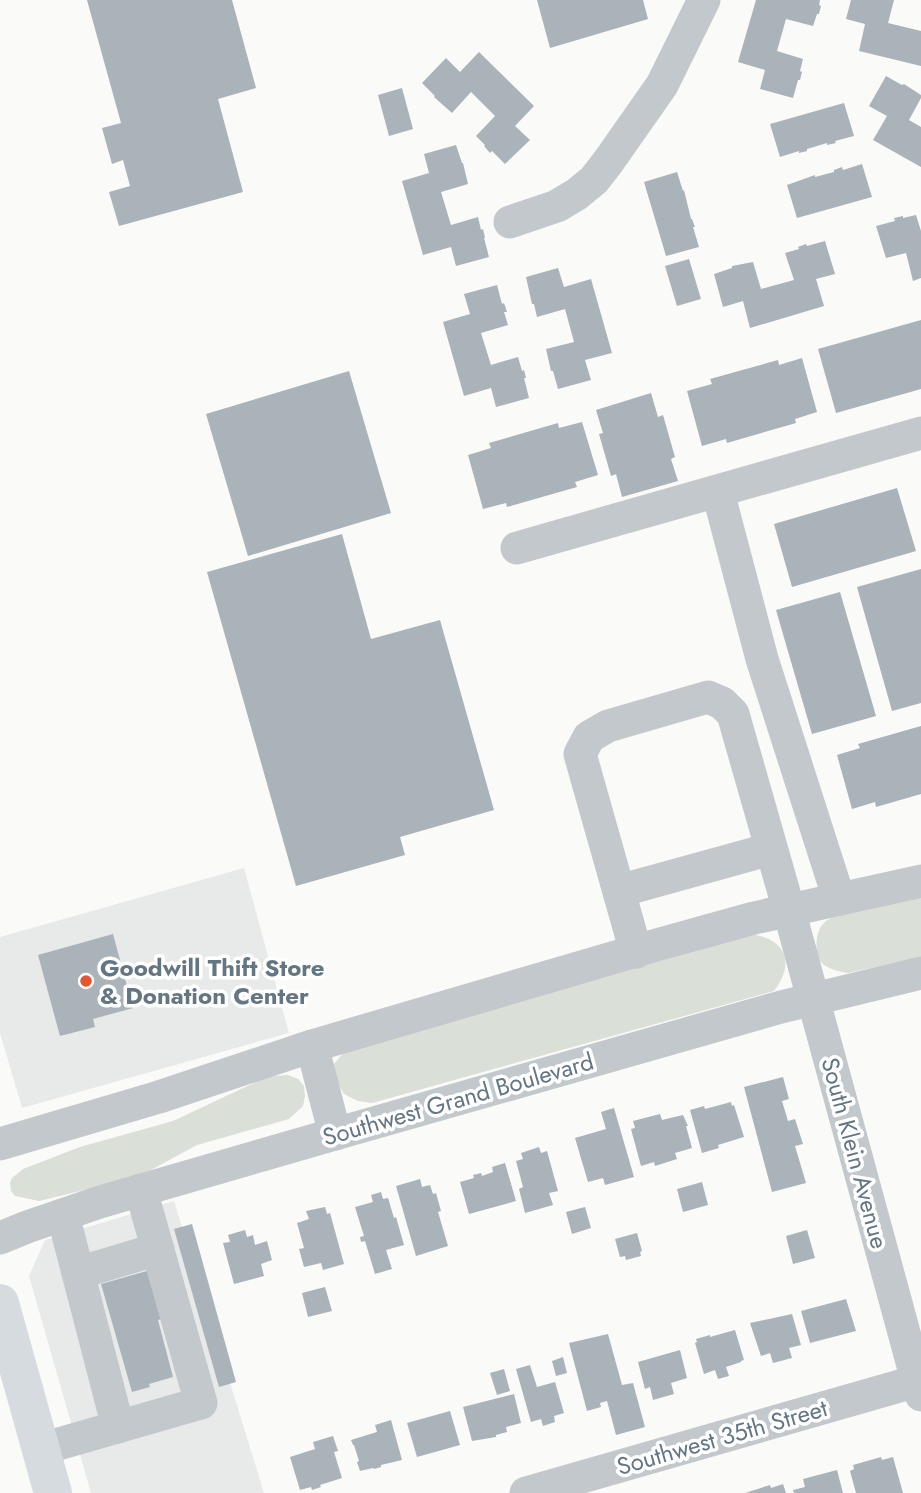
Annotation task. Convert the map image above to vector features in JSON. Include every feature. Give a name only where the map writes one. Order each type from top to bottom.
[{"type":"main road","points":[[0,1303],[6,1347],[53,1493]]},
{"type":"street","points":[[510,222],[557,206],[594,180],[662,85],[705,0]]},
{"type":"street","points":[[517,548],[921,433]]},
{"type":"street","points":[[718,492],[762,659],[839,900]]},
{"type":"street","name":"South Klein Avenue","points":[[619,891],[580,754],[589,737],[608,726],[708,697],[722,703],[733,714],[919,1388]]},
{"type":"street","points":[[636,952],[619,891],[771,849]]},
{"type":"street","points":[[0,1144],[159,1097],[312,1046],[754,918],[921,881]]},
{"type":"street","name":"Southwest Grand Boulevard","points":[[0,1238],[141,1190],[335,1134],[813,998],[921,974]]},
{"type":"street","points":[[312,1046],[335,1134]]},
{"type":"street","points":[[41,1449],[201,1403],[141,1190]]},
{"type":"street","points":[[63,1215],[118,1427]]},
{"type":"street","points":[[78,1273],[158,1250]]},
{"type":"street","name":"Southwest 35th Street","points":[[526,1493],[919,1388]]},
{"type":"shaded area","points":[[244,868],[289,1033],[22,1108],[0,1033],[0,937]]},
{"type":"shaded area","points":[[921,897],[921,957],[848,973],[830,968],[821,962],[816,942],[821,927],[827,920]]},
{"type":"shaded area","points":[[756,935],[775,943],[784,956],[784,973],[774,991],[372,1103],[358,1101],[344,1094],[334,1077],[334,1064],[344,1052]]},
{"type":"shaded area","points":[[288,1075],[298,1079],[304,1086],[305,1096],[303,1106],[289,1119],[197,1145],[138,1177],[39,1201],[15,1196],[11,1191],[12,1178],[23,1169],[80,1147],[173,1121],[260,1080]]},
{"type":"shaded area","points":[[174,1201],[264,1493],[91,1493],[29,1276],[45,1240]]},
{"type":"building","points":[[87,0],[232,0],[256,88],[218,99],[243,192],[119,226],[109,192],[130,186],[123,160],[112,164],[102,128],[121,123]]},
{"type":"building","points":[[537,0],[643,0],[648,19],[550,48]]},
{"type":"building","points":[[756,0],[820,0],[819,14],[813,26],[786,19],[777,51],[803,59],[800,80],[793,98],[760,89],[765,70],[738,62]]},
{"type":"building","points":[[851,0],[894,0],[888,23],[921,31],[921,66],[859,51],[865,24],[846,19]]},
{"type":"building","points":[[479,52],[534,106],[515,126],[530,140],[505,164],[492,151],[490,153],[476,136],[495,116],[471,92],[452,113],[422,83],[446,58],[460,72]]},
{"type":"building","points":[[886,76],[921,95],[909,120],[921,127],[921,167],[873,140],[887,116],[869,106]]},
{"type":"building","points":[[402,88],[413,129],[389,136],[378,95]]},
{"type":"building","points":[[844,103],[854,136],[780,157],[770,124]]},
{"type":"building","points":[[456,145],[468,184],[441,192],[451,225],[478,217],[489,257],[456,266],[451,247],[423,255],[402,181],[429,173],[424,154]]},
{"type":"building","points":[[862,164],[872,197],[797,218],[787,185],[815,175],[834,172],[842,167],[843,170]]},
{"type":"building","points":[[677,172],[699,247],[666,256],[644,182]]},
{"type":"building","points":[[916,215],[921,231],[921,278],[913,281],[906,253],[886,258],[876,226],[895,221],[894,218]]},
{"type":"building","points":[[825,241],[835,274],[816,279],[824,306],[750,328],[743,301],[723,307],[714,274],[732,266],[753,262],[761,289],[794,280],[785,253],[806,244],[807,246]]},
{"type":"building","points":[[689,259],[701,299],[677,306],[665,266]]},
{"type":"building","points":[[558,268],[564,287],[591,279],[612,353],[585,360],[591,380],[558,389],[546,349],[574,342],[565,309],[537,317],[526,277]]},
{"type":"building","points":[[497,285],[507,312],[504,312],[508,325],[481,333],[491,365],[518,357],[522,371],[524,370],[529,398],[496,407],[491,388],[464,396],[443,322],[470,314],[464,294]]},
{"type":"building","points":[[921,320],[921,389],[836,413],[818,349]]},
{"type":"building","points":[[802,358],[817,412],[795,419],[796,423],[727,443],[726,439],[702,446],[687,391],[712,384],[710,379],[778,360],[779,365]]},
{"type":"building","points":[[349,371],[391,513],[248,556],[206,414]]},
{"type":"building","points":[[651,393],[658,417],[663,415],[675,457],[671,459],[678,481],[622,497],[616,474],[611,476],[599,434],[603,433],[596,410]]},
{"type":"building","points":[[582,422],[598,475],[575,482],[577,487],[507,507],[506,503],[483,509],[468,455],[491,448],[489,443],[558,423],[559,428]]},
{"type":"building","points":[[897,488],[916,551],[792,587],[774,524]]},
{"type":"building","points":[[342,534],[371,639],[440,620],[494,810],[400,837],[405,855],[296,886],[207,572]]},
{"type":"building","points":[[921,569],[921,703],[892,711],[857,587]]},
{"type":"building","points":[[840,592],[876,716],[812,734],[776,610]]},
{"type":"building","points":[[921,726],[921,794],[876,807],[875,802],[852,809],[837,755],[860,748],[858,744]]},
{"type":"building","name":"Goodwill Thift Store & Donation Center","points":[[113,934],[133,1008],[93,1019],[95,1027],[60,1036],[38,955]]},
{"type":"building","points":[[783,1077],[789,1099],[782,1101],[788,1121],[795,1119],[803,1144],[795,1146],[806,1183],[772,1192],[744,1087]]},
{"type":"building","points":[[731,1102],[744,1137],[702,1153],[690,1110]]},
{"type":"building","points":[[614,1108],[634,1177],[605,1185],[603,1178],[588,1182],[575,1138],[606,1129],[601,1112]]},
{"type":"building","points":[[660,1114],[662,1120],[683,1115],[692,1148],[675,1153],[677,1159],[655,1166],[654,1162],[641,1166],[631,1129],[635,1128],[633,1121]]},
{"type":"building","points":[[539,1147],[541,1153],[547,1151],[558,1191],[549,1193],[553,1205],[525,1213],[519,1189],[523,1187],[516,1161],[523,1159],[521,1153]]},
{"type":"building","points":[[505,1163],[516,1201],[469,1214],[460,1182],[474,1178],[473,1175],[481,1173],[482,1176],[493,1172],[492,1167]]},
{"type":"building","points":[[420,1179],[422,1187],[430,1185],[433,1194],[436,1193],[441,1211],[438,1212],[448,1246],[416,1256],[396,1186]]},
{"type":"building","points":[[702,1182],[708,1205],[683,1212],[677,1189]]},
{"type":"building","points":[[381,1192],[383,1199],[388,1198],[404,1245],[386,1250],[392,1269],[375,1274],[365,1241],[361,1242],[360,1237],[364,1236],[355,1207],[373,1202],[371,1195]]},
{"type":"building","points":[[325,1207],[327,1214],[330,1213],[344,1264],[323,1270],[321,1263],[304,1267],[299,1249],[304,1248],[297,1223],[309,1219],[306,1211]]},
{"type":"building","points":[[585,1207],[591,1228],[572,1234],[566,1212]]},
{"type":"building","points":[[192,1224],[236,1382],[219,1387],[174,1229]]},
{"type":"building","points":[[245,1230],[247,1237],[253,1235],[255,1245],[267,1241],[272,1260],[261,1264],[264,1276],[234,1284],[223,1243],[230,1242],[228,1235]]},
{"type":"building","points":[[807,1230],[815,1258],[793,1264],[786,1236]]},
{"type":"building","points":[[637,1233],[641,1256],[626,1260],[625,1256],[620,1257],[615,1239]]},
{"type":"building","points":[[147,1271],[166,1318],[158,1320],[173,1377],[132,1392],[101,1284]]},
{"type":"building","points":[[325,1287],[332,1311],[308,1317],[302,1293]]},
{"type":"building","points":[[846,1299],[856,1331],[810,1343],[801,1311]]},
{"type":"building","points":[[792,1314],[801,1345],[789,1348],[792,1358],[773,1363],[770,1353],[761,1356],[750,1323]]},
{"type":"building","points":[[735,1330],[744,1360],[726,1367],[729,1376],[718,1379],[715,1370],[704,1374],[696,1339]]},
{"type":"building","points":[[608,1334],[622,1385],[633,1383],[645,1427],[616,1435],[607,1401],[600,1403],[601,1407],[587,1411],[569,1343]]},
{"type":"building","points":[[680,1350],[687,1378],[671,1383],[674,1394],[653,1400],[650,1387],[645,1389],[638,1362]]},
{"type":"building","points":[[563,1357],[567,1373],[556,1376],[552,1361]]},
{"type":"building","points":[[530,1365],[537,1387],[555,1382],[564,1413],[554,1416],[555,1422],[543,1426],[541,1419],[531,1422],[516,1369]]},
{"type":"building","points":[[504,1369],[510,1391],[497,1395],[490,1373]]},
{"type":"building","points":[[514,1394],[521,1423],[506,1427],[507,1432],[496,1437],[472,1441],[463,1407]]},
{"type":"building","points":[[450,1411],[460,1445],[417,1457],[407,1423]]},
{"type":"building","points":[[391,1420],[402,1460],[360,1471],[351,1440],[377,1432],[375,1425]]},
{"type":"building","points":[[333,1436],[338,1451],[334,1452],[342,1478],[312,1490],[311,1487],[300,1490],[290,1457],[315,1449],[313,1442]]},
{"type":"building","points":[[881,1457],[882,1460],[893,1457],[903,1493],[856,1493],[850,1471],[854,1469],[853,1465]]},
{"type":"building","points":[[837,1470],[843,1493],[794,1493],[793,1490],[805,1487],[803,1479]]},
{"type":"building","points":[[783,1484],[786,1493],[745,1493],[770,1485],[771,1488]]},
{"type":"place","name":"Goodwill Thift Store & Donation Center","points":[[86,981]]}]
